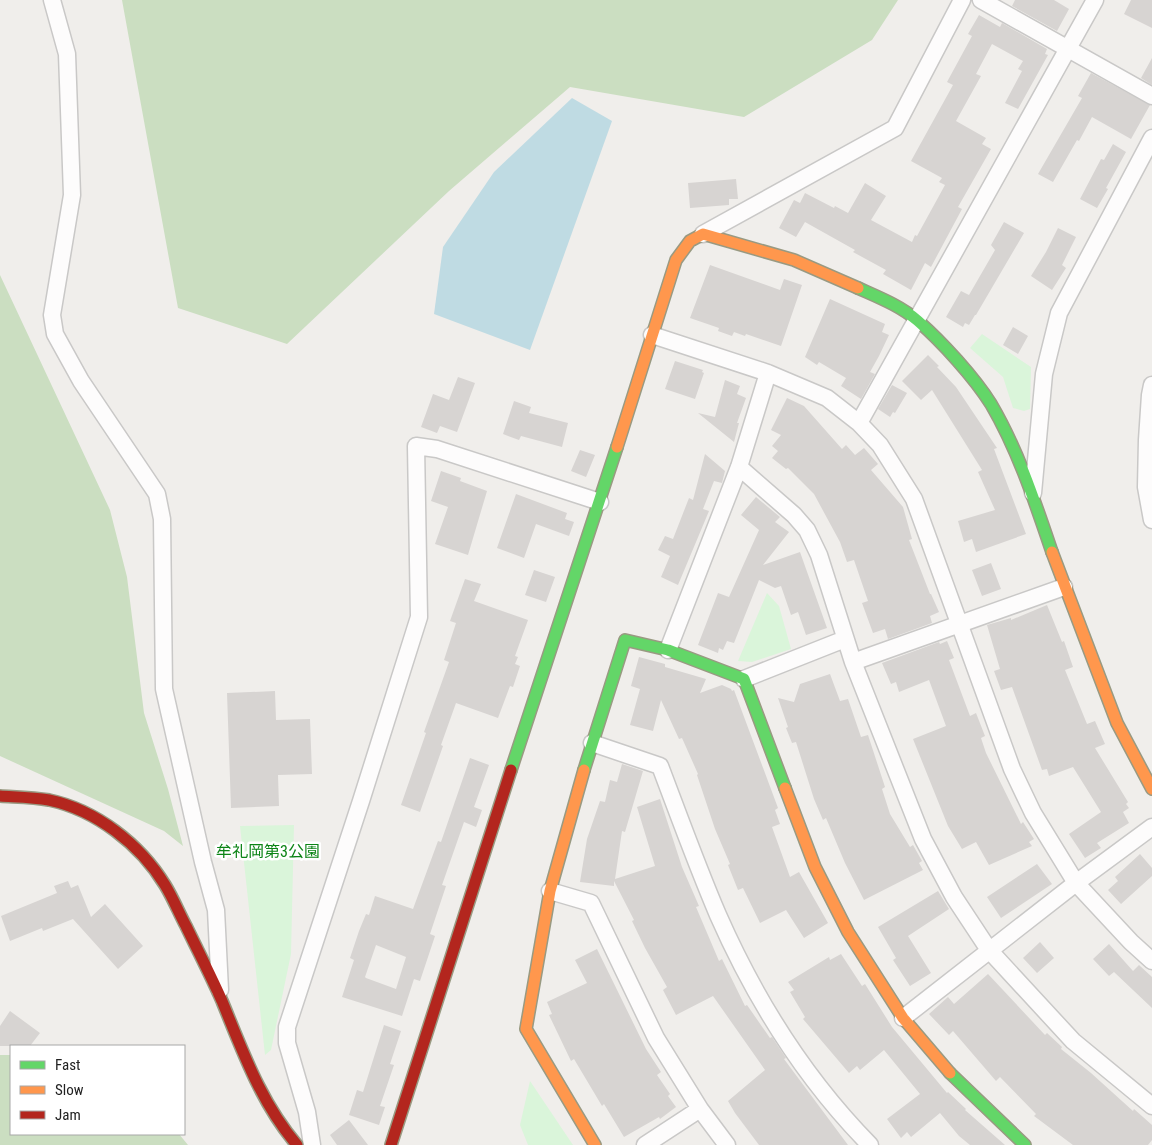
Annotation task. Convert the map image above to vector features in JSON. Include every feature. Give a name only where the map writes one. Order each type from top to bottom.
[{"type":"street","points":[[52,0],[67,54],[72,195],[52,315],[55,334],[81,381],[157,494],[162,519],[164,689],[203,862],[216,910],[221,1000]]},
{"type":"street","points":[[391,1145],[486,844],[600,502],[676,260],[690,241],[895,128],[962,0]]},
{"type":"street","points":[[981,0],[1152,96]]},
{"type":"street","points":[[859,424],[1096,0]]},
{"type":"street","points":[[1033,497],[1044,374],[1059,313],[1152,138]]},
{"type":"street","points":[[703,234],[794,260],[886,300],[917,320],[964,367],[990,403],[1011,442],[1033,497],[1064,587],[1117,723],[1152,788]]},
{"type":"street","points":[[652,335],[768,373],[827,398],[880,444],[914,499],[1012,769],[1033,813],[1076,883],[1131,942],[1152,961]]},
{"type":"street","points":[[668,650],[739,468],[768,373]]},
{"type":"street","points":[[1152,386],[1146,468],[1146,487],[1152,520]]},
{"type":"street","points":[[312,1145],[307,1112],[287,1043],[287,1027],[419,617],[416,446],[437,450],[600,502]]},
{"type":"street","points":[[739,468],[794,515],[807,530],[820,555],[853,662],[923,839],[954,897],[989,950],[1073,1041],[1152,1106]]},
{"type":"street","points":[[853,662],[1064,587]]},
{"type":"street","points":[[595,1145],[526,1029],[550,891],[592,742],[625,640],[668,650],[744,679],[845,639]]},
{"type":"street","points":[[744,679],[815,867],[848,932],[903,1018],[960,1083],[1026,1145]]},
{"type":"street","points":[[592,742],[660,766],[718,915],[752,986],[801,1064],[845,1120],[870,1145]]},
{"type":"street","points":[[0,796],[49,800],[82,811],[113,828],[146,859],[165,885],[221,1000],[240,1048],[266,1102],[285,1131],[297,1145]]},
{"type":"street","points":[[903,1018],[1152,826]]},
{"type":"street","points":[[550,891],[591,903],[656,1038],[700,1109],[728,1145]]},
{"type":"street","points":[[645,1145],[700,1109]]},
{"type":"green space","points":[[122,0],[898,0],[872,40],[744,117],[570,87],[449,191],[287,344],[178,308]]},
{"type":"green space","points":[[0,275],[110,510],[127,577],[144,713],[168,789],[183,846],[164,831],[0,756]]},
{"type":"green space","points":[[982,334],[1031,367],[1030,409],[1024,411],[1013,408],[1003,377],[970,348]]},
{"type":"green space","points":[[767,593],[779,606],[791,649],[752,662],[738,661]]},
{"type":"green space","name":"牟礼岡第3公園","points":[[294,825],[291,954],[271,1050],[265,1055],[240,826]]},
{"type":"green space","points":[[0,1055],[10,1055],[10,1135],[180,1135],[188,1145],[0,1145]]},
{"type":"green space","points":[[530,1081],[573,1145],[528,1145],[520,1125]]},
{"type":"water","points":[[572,98],[612,121],[530,350],[434,314],[443,247],[494,172]]},
{"type":"building","points":[[1015,0],[1054,0],[1069,9],[1057,31],[1012,6]]},
{"type":"building","points":[[1131,0],[1152,0],[1152,28],[1124,14]]},
{"type":"building","points":[[979,15],[1000,27],[1002,23],[1047,49],[1045,54],[1048,55],[1018,109],[1005,103],[1022,71],[1018,69],[1023,61],[992,44],[976,74],[981,76],[956,121],[986,138],[982,144],[991,149],[958,207],[962,209],[931,267],[925,263],[911,290],[883,274],[886,270],[853,252],[855,250],[805,222],[796,237],[779,228],[794,200],[800,203],[805,193],[848,213],[865,183],[886,196],[871,220],[912,242],[945,185],[939,182],[942,178],[911,161],[953,85],[947,82],[972,36],[968,34]]},
{"type":"building","points":[[1152,58],[1152,85],[1141,78]]},
{"type":"building","points":[[1091,73],[1150,105],[1131,139],[1092,117],[1053,182],[1038,174],[1082,98],[1078,96]]},
{"type":"building","points":[[1113,144],[1126,152],[1097,208],[1080,199],[1101,159],[1104,160]]},
{"type":"building","points":[[736,179],[738,199],[729,199],[729,205],[690,208],[688,183]]},
{"type":"building","points":[[1004,222],[1024,233],[976,315],[969,325],[965,323],[963,327],[946,317],[961,291],[969,295],[995,250],[991,245]]},
{"type":"building","points":[[1058,228],[1076,237],[1062,265],[1066,268],[1052,290],[1031,276]]},
{"type":"building","points":[[710,265],[780,290],[784,279],[802,285],[781,346],[746,334],[745,336],[734,332],[732,336],[718,331],[719,328],[690,318]]},
{"type":"building","points":[[830,299],[885,324],[882,332],[889,335],[870,372],[875,374],[861,399],[841,386],[846,378],[819,362],[817,365],[805,357]]},
{"type":"building","points":[[1013,327],[1028,336],[1018,354],[1003,345]]},
{"type":"building","points":[[928,355],[956,387],[997,448],[994,449],[1026,534],[976,552],[972,539],[964,542],[958,521],[995,510],[978,472],[982,470],[932,390],[921,400],[902,381]]},
{"type":"building","points":[[675,361],[703,370],[702,372],[704,373],[695,399],[665,389]]},
{"type":"building","points":[[458,377],[475,383],[457,432],[440,426],[437,433],[421,427],[433,394],[449,400]]},
{"type":"building","points":[[725,380],[740,386],[737,394],[746,398],[737,423],[739,423],[734,442],[698,413],[715,417]]},
{"type":"building","points":[[892,385],[907,393],[895,413],[893,412],[890,417],[878,409]]},
{"type":"building","points":[[787,398],[804,406],[842,449],[846,445],[855,455],[864,448],[878,464],[871,470],[903,507],[912,539],[909,540],[939,612],[930,616],[932,623],[888,639],[885,629],[873,633],[862,603],[868,601],[854,560],[847,562],[840,542],[814,494],[788,468],[786,469],[772,458],[778,451],[772,446],[781,435],[771,430]]},
{"type":"building","points":[[514,401],[531,407],[529,413],[568,423],[562,447],[521,436],[519,440],[503,434]]},
{"type":"building","points":[[580,450],[595,455],[586,477],[571,471]]},
{"type":"building","points":[[705,454],[725,471],[722,483],[714,481],[703,509],[709,511],[678,585],[661,577],[670,556],[658,550],[665,536],[673,539],[689,498],[693,500]]},
{"type":"building","points":[[441,471],[461,478],[460,481],[487,491],[468,555],[435,544],[448,507],[431,501]]},
{"type":"building","points":[[516,494],[567,513],[565,519],[574,522],[569,536],[536,524],[524,558],[497,548]]},
{"type":"building","points":[[756,497],[780,517],[775,522],[789,532],[763,565],[800,552],[827,628],[806,635],[798,612],[791,615],[781,586],[775,588],[759,580],[734,643],[727,641],[723,650],[719,648],[718,653],[698,645],[718,593],[729,597],[759,530],[741,515]]},
{"type":"building","points":[[991,563],[1001,589],[982,596],[972,570]]},
{"type":"building","points":[[534,570],[555,577],[546,602],[525,595]]},
{"type":"building","points":[[465,579],[481,584],[474,601],[528,620],[515,656],[518,657],[515,664],[520,666],[513,687],[510,686],[498,718],[456,703],[420,812],[401,805],[449,662],[444,660],[456,623],[450,621]]},
{"type":"building","points":[[1047,605],[1062,642],[1064,641],[1073,667],[1065,670],[1087,724],[1095,721],[1105,744],[1095,748],[1128,802],[1126,804],[1129,808],[1123,812],[1129,823],[1097,843],[1101,848],[1085,858],[1069,834],[1101,812],[1073,767],[1049,776],[1047,769],[1042,770],[1012,687],[1001,690],[994,671],[1000,669],[987,625],[1011,618],[1011,620]]},
{"type":"building","points":[[947,641],[954,658],[949,660],[970,716],[976,713],[985,736],[981,738],[986,753],[1021,824],[1023,822],[1034,839],[1029,842],[1032,846],[989,865],[976,842],[962,849],[948,826],[913,739],[946,726],[929,680],[899,692],[896,682],[891,684],[882,663],[939,642],[940,644]]},
{"type":"building","points":[[639,657],[706,679],[700,693],[722,685],[732,691],[734,690],[778,808],[775,810],[780,824],[772,827],[790,877],[799,872],[828,923],[804,938],[786,910],[760,923],[743,888],[738,890],[728,865],[730,864],[715,829],[698,774],[682,738],[679,739],[661,700],[653,731],[630,725],[640,689],[631,686]]},
{"type":"building","points":[[830,674],[840,701],[848,699],[861,737],[868,735],[885,787],[882,789],[890,814],[910,847],[913,845],[922,861],[919,863],[923,870],[864,900],[845,863],[826,818],[823,820],[814,799],[796,742],[792,743],[786,728],[788,727],[778,698],[794,702],[800,684]]},
{"type":"building","points":[[275,691],[276,720],[310,719],[312,774],[278,775],[279,806],[231,808],[227,693]]},
{"type":"building","points":[[470,758],[489,765],[474,807],[482,810],[476,827],[464,822],[442,885],[446,886],[430,934],[435,936],[420,981],[414,979],[402,1016],[342,997],[354,960],[350,958],[359,931],[366,914],[369,915],[375,896],[413,909],[438,841],[441,842]],"holes":[[[376,945],[406,957],[396,989],[365,977]]]},
{"type":"building","points":[[622,764],[643,771],[625,832],[622,831],[615,879],[655,866],[637,807],[660,799],[682,867],[699,906],[696,907],[719,961],[722,959],[745,1006],[747,1005],[770,1038],[772,1037],[786,1058],[784,1059],[848,1145],[759,1145],[728,1101],[765,1070],[713,996],[676,1015],[663,990],[667,987],[645,948],[632,921],[634,920],[614,881],[614,886],[580,882],[587,839],[600,801],[605,802],[610,780],[617,782]]},
{"type":"building","points":[[1140,854],[1152,868],[1152,876],[1121,904],[1108,890],[1118,881],[1115,877]]},
{"type":"building","points":[[1037,864],[1052,884],[1001,918],[987,897]]},
{"type":"building","points":[[68,881],[71,888],[78,885],[91,917],[105,904],[143,946],[118,969],[73,919],[43,931],[42,928],[10,941],[1,916],[57,893],[54,886]]},
{"type":"building","points":[[938,891],[949,909],[908,936],[931,973],[910,986],[893,960],[896,958],[878,927]]},
{"type":"building","points":[[1040,942],[1054,958],[1037,973],[1023,958]]},
{"type":"building","points":[[1109,944],[1133,971],[1139,965],[1152,977],[1152,1008],[1114,972],[1109,976],[1093,959]]},
{"type":"building","points":[[597,949],[646,1049],[661,1072],[657,1075],[676,1107],[660,1119],[659,1117],[624,1137],[604,1104],[602,1106],[574,1059],[571,1061],[549,1015],[552,1014],[547,1002],[587,983],[575,960]]},
{"type":"building","points":[[841,954],[862,986],[865,984],[892,1027],[947,1093],[1005,1145],[970,1145],[959,1136],[940,1113],[911,1137],[907,1132],[901,1138],[887,1119],[920,1094],[884,1050],[860,1070],[857,1066],[849,1073],[803,1019],[805,1017],[790,992],[794,990],[788,982],[829,957],[830,960]]},
{"type":"building","points":[[988,974],[1045,1035],[1047,1033],[1062,1047],[1061,1049],[1152,1125],[1152,1140],[1148,1145],[1073,1145],[1034,1116],[1036,1114],[1000,1077],[996,1081],[953,1031],[949,1035],[929,1014],[948,997],[954,1004]]},
{"type":"building","points":[[10,1011],[40,1033],[31,1045],[0,1046],[0,1026]]},
{"type":"building","points":[[384,1025],[401,1031],[390,1064],[394,1065],[380,1106],[385,1107],[379,1125],[349,1115],[357,1090],[363,1092]]},
{"type":"building","points":[[349,1120],[368,1145],[337,1145],[330,1135]]},
{"type":"traffic: fast","points":[[858,288],[897,306],[918,321],[957,360],[976,383],[991,404],[1010,440],[1052,552]]},
{"type":"traffic: fast","points":[[511,770],[617,447]]},
{"type":"traffic: fast","points":[[584,770],[625,640],[668,650],[744,679],[785,788]]},
{"type":"traffic: fast","points":[[950,1073],[1025,1145]]},
{"type":"traffic: slow","points":[[617,447],[676,260],[690,241],[703,234],[794,260],[858,288]]},
{"type":"traffic: slow","points":[[1052,552],[1117,723],[1152,789]]},
{"type":"traffic: slow","points":[[584,770],[550,891],[526,1029],[595,1145]]},
{"type":"traffic: slow","points":[[785,788],[815,867],[848,932],[903,1018],[950,1073]]},
{"type":"traffic: jam","points":[[391,1145],[511,770]]},
{"type":"traffic: jam","points":[[0,796],[49,800],[66,805],[100,820],[130,843],[155,870],[173,900],[218,992],[245,1058],[263,1094],[284,1129],[297,1145]]}]
